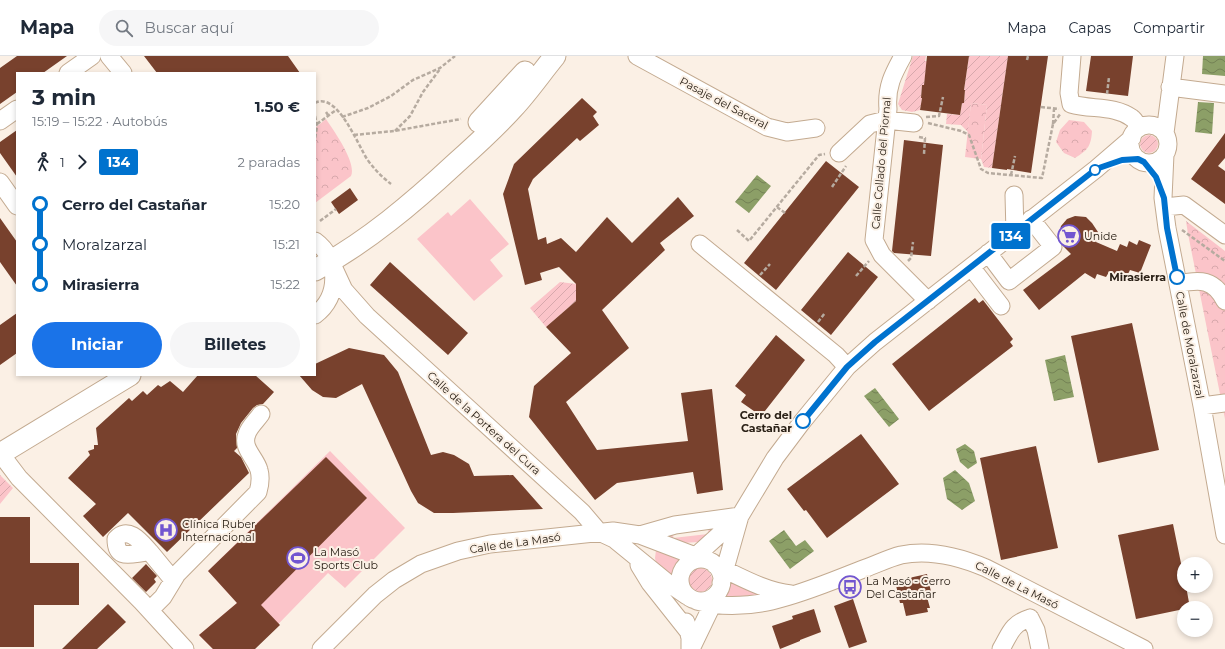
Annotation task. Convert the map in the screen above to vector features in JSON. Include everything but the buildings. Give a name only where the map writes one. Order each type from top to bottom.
[{"type":"main road","points":[[320,255],[360,226],[435,165],[489,113],[539,56]]},
{"type":"main road","points":[[320,255],[368,237],[411,203],[454,166],[513,108],[555,56]]},
{"type":"main road","points":[[0,450],[103,376]]},
{"type":"main road","points":[[0,450],[126,376]]},
{"type":"street","points":[[69,72],[92,56]]},
{"type":"street","points":[[109,56],[121,72]]},
{"type":"street","name":"Pasaje del Saceral","points":[[637,56],[767,127],[787,132],[816,128]]},
{"type":"street","name":"Calle Collado del Piornal","points":[[903,56],[890,81],[886,97],[888,109],[874,240],[882,254],[928,301]]},
{"type":"street","points":[[1072,56],[1069,93],[1072,104],[1081,107],[1114,109],[1133,118],[1139,130]]},
{"type":"street","points":[[1096,169],[1122,160],[1141,160],[1150,163],[1157,161],[1165,154],[1168,146],[1165,133],[1174,56]]},
{"type":"street","points":[[1169,91],[1130,144],[1132,150],[1156,177],[1164,202],[1184,206],[1225,235]]},
{"type":"street","points":[[1169,91],[1225,94]]},
{"type":"street","points":[[0,121],[16,110]]},
{"type":"street","points":[[839,153],[870,124],[886,120],[914,123]]},
{"type":"street","points":[[692,642],[702,580],[776,458],[802,422],[847,367],[875,342],[1096,169],[1139,130],[1154,126],[1165,133]]},
{"type":"street","name":"Calle de Moralzarzal","points":[[1165,154],[1164,202],[1167,228],[1202,406],[1225,536]]},
{"type":"street","points":[[0,182],[16,205]]},
{"type":"street","points":[[1014,195],[1015,232]]},
{"type":"street","points":[[988,253],[1009,281],[1053,247],[1031,219]]},
{"type":"street","points":[[700,244],[836,355],[847,367]]},
{"type":"street","points":[[320,255],[333,270],[333,288],[321,310]]},
{"type":"street","name":"Calle de la Portera del Cura","points":[[320,255],[344,290],[367,316],[582,512],[599,532]]},
{"type":"street","points":[[971,267],[1001,306]]},
{"type":"street","name":"Calle de Moralzarzal","points":[[1178,284],[1193,281],[1206,282],[1217,288],[1225,301]]},
{"type":"street","name":"Calle de la Portera del Cura","points":[[321,310],[344,304],[367,316]]},
{"type":"street","name":"Calle de Moralzarzal","points":[[1202,406],[1225,403]]},
{"type":"street","points":[[156,604],[177,574],[258,492],[260,472],[256,462],[249,454],[246,444],[247,432],[261,414]]},
{"type":"street","points":[[0,450],[19,478],[156,604],[199,649]]},
{"type":"street","points":[[652,570],[649,556],[651,534],[675,525],[740,516]]},
{"type":"street","points":[[740,516],[731,546],[731,555],[735,567],[745,579]]},
{"type":"street","name":"Calle de La Masó","points":[[321,649],[376,595],[394,580],[421,564],[458,551],[490,544],[614,531],[651,534],[702,580],[742,606],[762,603],[809,590],[900,556],[935,554],[949,556],[980,565],[1144,649]]},
{"type":"street","name":"Calle de La Masó","points":[[599,532],[614,539],[652,570],[702,580],[745,579],[773,590],[793,594]]},
{"type":"street","points":[[692,642],[702,580],[731,546]]},
{"type":"street","points":[[150,552],[173,580]]},
{"type":"street","points":[[632,553],[650,583],[692,642]]},
{"type":"street","points":[[1002,649],[1014,625],[1030,618],[1040,596]]},
{"type":"street","points":[[156,604],[185,649]]},
{"type":"street","points":[[692,642],[715,620],[742,606]]},
{"type":"street","points":[[1030,618],[1036,630],[1040,649]]},
{"type":"path","points":[[342,117],[368,108],[390,96],[413,80],[440,68],[455,56]]},
{"type":"path","points":[[394,131],[410,116],[423,92],[440,68]]},
{"type":"path","points":[[924,154],[925,138],[914,136],[914,123],[920,117],[939,116],[943,97]]},
{"type":"path","points":[[316,103],[322,100],[326,101],[336,110],[354,135],[373,168],[391,184]]},
{"type":"path","points":[[1041,107],[1063,110],[1053,124]]},
{"type":"path","points":[[914,123],[919,121],[962,131],[969,135],[982,169],[988,173],[1042,178],[1053,124],[1054,108]]},
{"type":"path","points":[[317,124],[336,110]]},
{"type":"path","points":[[354,135],[394,131],[461,119]]},
{"type":"path","points":[[316,120],[316,136]]},
{"type":"path","points":[[737,230],[749,241],[819,155],[839,153],[846,165],[832,187]]},
{"type":"path","points":[[1012,175],[1015,156]]},
{"type":"path","points":[[777,207],[785,213]]},
{"type":"path","points":[[320,221],[336,209]]},
{"type":"path","points":[[1176,226],[1225,261]]},
{"type":"path","points":[[899,272],[911,258],[913,242]]},
{"type":"path","points":[[856,276],[869,260],[882,254]]},
{"type":"green space","points":[[913,56],[926,56],[925,61],[927,61],[924,85],[922,85],[920,110],[912,112],[902,110],[898,104]]},
{"type":"green space","points":[[969,56],[1008,56],[992,168],[984,167],[981,159],[987,105],[971,103],[968,132],[961,125],[946,124],[947,114],[960,115],[962,103],[964,103],[964,90]]},
{"type":"green space","points":[[971,103],[987,105],[981,159],[965,157]]},
{"type":"green space","points":[[326,119],[344,147],[351,163],[352,170],[351,176],[316,202],[316,127]]},
{"type":"green space","points":[[1069,120],[1084,122],[1092,131],[1090,144],[1083,153],[1075,158],[1064,153],[1056,142],[1060,130]]},
{"type":"green space","points":[[1145,135],[1153,135],[1158,140],[1156,151],[1153,153],[1145,153],[1140,148],[1140,140]]},
{"type":"green space","points":[[470,199],[509,244],[490,260],[503,276],[474,301],[417,239],[448,212],[451,216]]},
{"type":"green space","points":[[1186,221],[1225,251],[1225,419],[1188,234]]},
{"type":"green space","points":[[560,282],[576,284],[576,301],[546,327],[530,308]]},
{"type":"green space","name":"La Masó Sports Club","points":[[330,451],[405,528],[345,588],[328,573],[254,649],[213,649],[199,635],[237,603],[208,571]]},
{"type":"green space","points":[[0,475],[13,488],[0,504]]},
{"type":"green space","points":[[720,524],[699,542],[681,543],[663,537],[674,529],[673,538],[708,534],[709,525]]},
{"type":"green space","points":[[656,550],[680,560],[674,566],[672,575],[656,563]]},
{"type":"green space","points":[[700,568],[708,572],[712,580],[708,588],[700,592],[692,588],[688,580],[692,572]]},
{"type":"green space","points":[[730,580],[760,592],[760,596],[747,598],[724,597]]},
{"type":"water","points":[[1203,56],[1225,56],[1225,76],[1202,74]]},
{"type":"water","points":[[1198,102],[1214,103],[1212,134],[1195,132]]},
{"type":"water","points":[[757,175],[771,186],[749,213],[735,202]]},
{"type":"water","points":[[1065,355],[1074,397],[1054,401],[1045,360]]},
{"type":"water","points":[[875,388],[899,419],[889,427],[864,396]]},
{"type":"water","points":[[965,444],[974,451],[977,463],[968,469],[960,462],[956,449]]},
{"type":"water","points":[[955,470],[969,483],[975,501],[962,510],[947,499],[943,478]]},
{"type":"water","points":[[784,530],[796,546],[805,540],[814,551],[790,569],[769,541]]},
{"type":"bus line","name":"134","points":[[803,421],[847,367],[875,342],[1096,169],[1122,160],[1138,159],[1144,162],[1156,177],[1164,198],[1167,228],[1177,277]]},
{"type":"place","name":"Unide","points":[[1069,236]]},
{"type":"place","name":"Mirasierra","points":[[1177,277]]},
{"type":"place","name":"Cerro del Castañar","points":[[803,421]]},
{"type":"place","name":"Clínica Ruber Internacional","points":[[166,530]]},
{"type":"place","name":"La Masó Sports Club","points":[[298,558]]},
{"type":"place","name":"La Masó - Cerro Del Castañar","points":[[850,587]]}]
